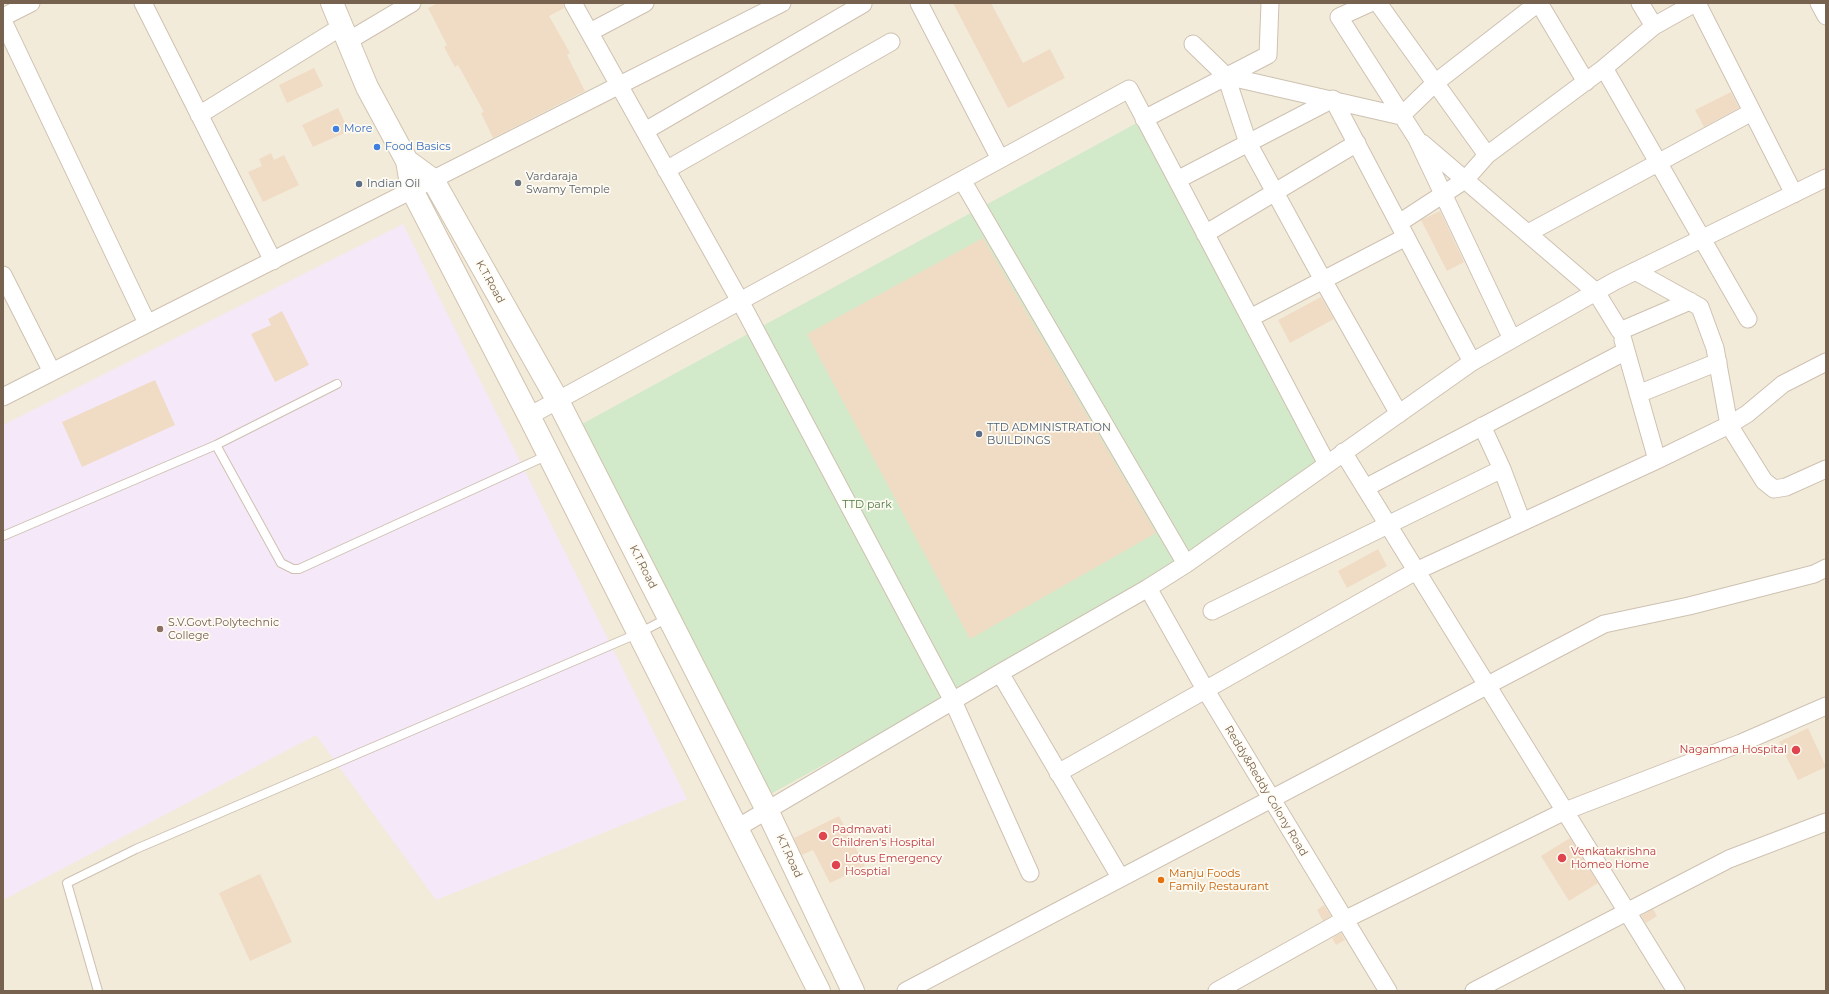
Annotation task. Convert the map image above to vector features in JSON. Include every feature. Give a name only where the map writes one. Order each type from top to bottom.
[{"type":"main road","name":"K.T.Road","points":[[332,3],[367,87],[407,161],[412,190],[549,455],[819,991]]},
{"type":"main road","name":"K.T.Road","points":[[407,161],[433,180],[558,401],[767,810],[853,991]]},
{"type":"street","points":[[3,17],[31,3]]},
{"type":"street","points":[[143,3],[273,261]]},
{"type":"street","points":[[199,115],[344,34],[412,3]]},
{"type":"street","points":[[573,3],[740,301],[953,701],[1030,873]]},
{"type":"street","points":[[590,32],[645,3]]},
{"type":"street","points":[[3,397],[782,3]]},
{"type":"street","points":[[919,3],[1000,159]]},
{"type":"street","points":[[1144,119],[1268,55],[1270,3]]},
{"type":"street","points":[[1370,3],[1339,17],[1417,139],[1512,339]]},
{"type":"street","points":[[1378,3],[1487,155]]},
{"type":"street","points":[[1226,76],[1401,116],[1435,83],[1539,3],[1586,82]]},
{"type":"street","points":[[1640,3],[1654,26]]},
{"type":"street","points":[[1250,318],[1323,280],[1403,230],[1443,194],[1465,179],[1487,155],[1586,82],[1654,26],[1696,3],[1794,194]]},
{"type":"street","points":[[1819,3],[1826,16]]},
{"type":"street","points":[[645,131],[863,4]]},
{"type":"street","points":[[3,21],[147,323]]},
{"type":"street","points":[[666,170],[892,42]]},
{"type":"street","points":[[1193,44],[1226,76],[1248,143],[1399,414]]},
{"type":"street","points":[[1604,68],[1748,319]]},
{"type":"street","points":[[529,416],[1129,89],[1327,464]]},
{"type":"street","points":[[1333,100],[1472,362]]},
{"type":"street","points":[[1177,180],[1333,100]]},
{"type":"street","points":[[1528,233],[1659,164],[1752,112]]},
{"type":"street","points":[[1417,139],[1596,292],[1620,331],[1657,460]]},
{"type":"street","points":[[1205,234],[1357,143]]},
{"type":"street","points":[[737,828],[1000,673],[1148,588],[1186,564],[1472,362],[1635,271],[1826,178]]},
{"type":"street","points":[[962,180],[1186,564]]},
{"type":"street","points":[[1635,271],[1700,307],[1715,348],[1729,425],[1764,481],[1774,489],[1786,487],[1826,469]]},
{"type":"street","points":[[3,275],[52,372]]},
{"type":"street","points":[[1620,331],[1690,301]]},
{"type":"street","points":[[1365,488],[1626,351]]},
{"type":"street","points":[[1638,394],[1718,362]]},
{"type":"street","points":[[1058,773],[1416,572],[1729,425],[1747,414],[1783,384],[1826,362]]},
{"type":"street","points":[[1482,426],[1502,469],[1522,522]]},
{"type":"street","points":[[1343,452],[1676,991]]},
{"type":"street","points":[[1212,611],[1502,469]]},
{"type":"street","points":[[906,991],[1120,877],[1604,624],[1689,606],[1814,574],[1826,568]]},
{"type":"street","name":"Reddy&Reddy Colony Road","points":[[1148,588],[1205,690],[1388,991]]},
{"type":"street","points":[[1000,673],[1120,877]]},
{"type":"street","points":[[1217,991],[1344,920],[1564,811],[1740,743],[1826,706]]},
{"type":"street","points":[[1474,991],[1729,859],[1826,822]]},
{"type":"lane","points":[[3,536],[216,444],[337,384]]},
{"type":"lane","points":[[216,444],[280,563],[293,569],[299,569],[549,455]]},
{"type":"lane","points":[[98,991],[67,882],[136,849],[639,633],[669,618]]},
{"type":"shaded area","points":[[3,3],[1826,3],[1826,991],[3,991]]},
{"type":"shaded area","points":[[403,224],[687,799],[436,900],[316,735],[3,900],[3,425]]},
{"type":"green space","name":"TTD park","points":[[1144,119],[1327,464],[1186,564],[769,795],[580,425]]},
{"type":"building","points":[[438,3],[563,3],[564,8],[549,16],[570,53],[567,55],[585,91],[493,138],[481,113],[484,112],[458,65],[455,67],[444,47],[447,45],[428,8]]},
{"type":"building","points":[[953,3],[991,3],[1023,63],[1050,49],[1065,78],[1008,108]]},
{"type":"building","points":[[314,68],[323,86],[287,103],[279,85]]},
{"type":"building","points":[[1731,92],[1739,108],[1704,127],[1695,110]]},
{"type":"building","points":[[338,108],[349,131],[313,147],[302,125]]},
{"type":"building","points":[[271,153],[274,160],[284,155],[299,185],[263,202],[248,172],[262,166],[259,159]]},
{"type":"building","points":[[1440,211],[1464,262],[1447,271],[1421,220]]},
{"type":"building","name":"TTD ADMINISTRATION BUILDINGS","points":[[983,238],[1156,533],[970,639],[807,334]]},
{"type":"building","points":[[1321,297],[1334,319],[1290,343],[1278,320]]},
{"type":"building","points":[[282,311],[309,365],[275,382],[251,334],[271,325],[268,319]]},
{"type":"building","points":[[155,380],[175,425],[82,467],[62,422]]},
{"type":"building","points":[[1378,549],[1387,566],[1347,588],[1338,571]]},
{"type":"building","points":[[1808,728],[1826,767],[1798,780],[1779,742]]},
{"type":"building","points":[[839,816],[865,866],[830,883],[813,850],[802,855],[794,838]]},
{"type":"building","points":[[1570,838],[1598,883],[1569,901],[1541,856]]},
{"type":"building","points":[[260,874],[292,942],[250,961],[219,893]]},
{"type":"building","points":[[1324,905],[1331,916],[1323,921],[1317,910]]},
{"type":"building","points":[[1653,909],[1657,916],[1646,923],[1641,916]]},
{"type":"building","points":[[1341,933],[1345,940],[1336,945],[1332,938]]},
{"type":"place","name":"More","points":[[336,129]]},
{"type":"place","name":"Food Basics","points":[[377,147]]},
{"type":"place","name":"Vardaraja Swamy Temple","points":[[518,183]]},
{"type":"place","name":"Indian Oil","points":[[359,184]]},
{"type":"place","name":"TTD ADMINISTRATION BUILDINGS","points":[[979,434]]},
{"type":"place","name":"S.V.Govt.Polytechnic College","points":[[160,629]]},
{"type":"place","name":"Nagamma Hospital","points":[[1796,750]]},
{"type":"place","name":"Padmavati Children's Hospital","points":[[823,836]]},
{"type":"place","name":"Venkatakrishna Homeo Home","points":[[1562,858]]},
{"type":"place","name":"Lotus Emergency Hosptial","points":[[836,865]]},
{"type":"place","name":"Manju Foods Family Restaurant","points":[[1161,880]]}]
